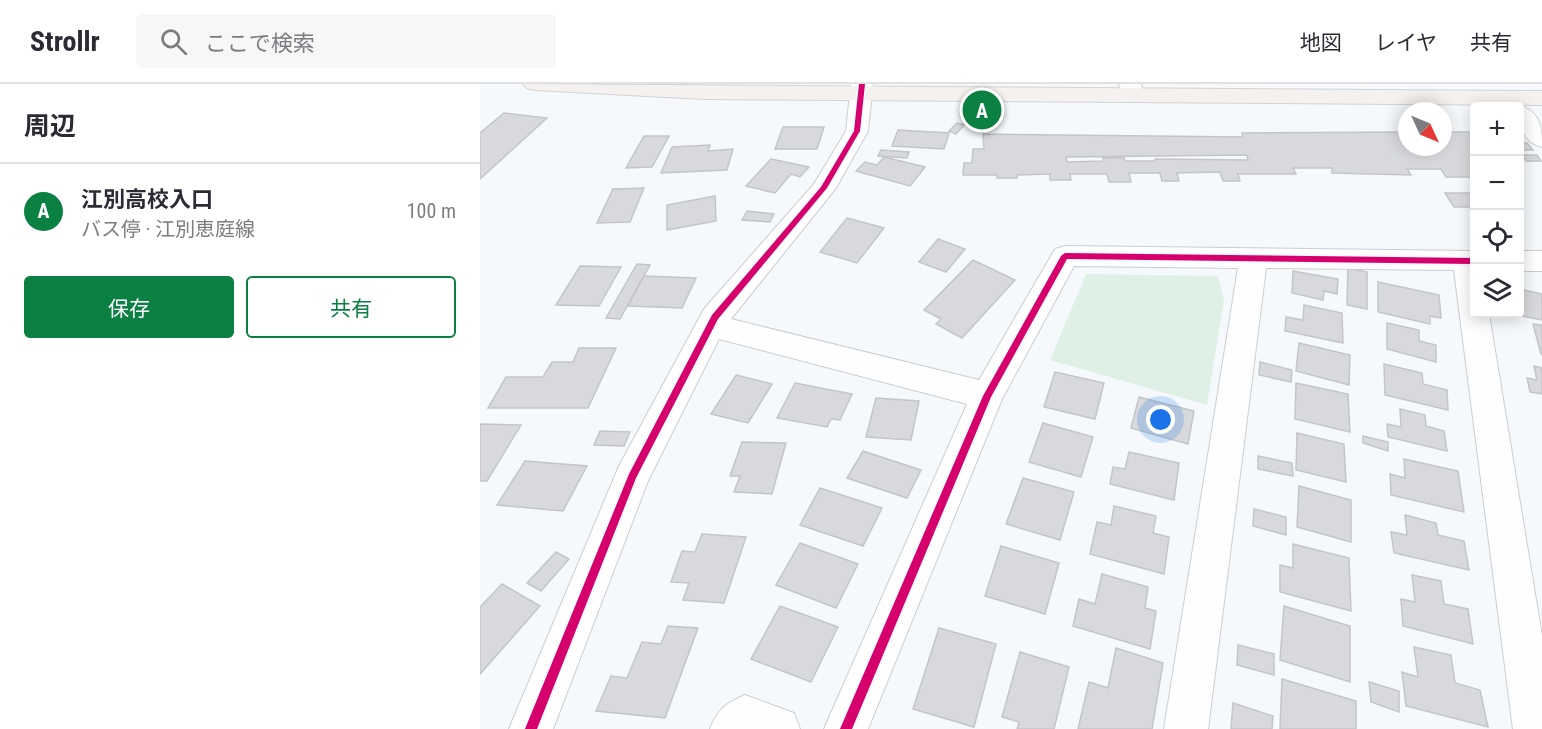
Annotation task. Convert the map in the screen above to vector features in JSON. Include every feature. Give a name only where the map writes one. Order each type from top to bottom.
[{"type":"main road","points":[[534,84],[703,93],[861,89],[1132,90],[1470,104]]},
{"type":"main road","points":[[1524,103],[1542,98]]},
{"type":"street","points":[[531,729],[632,477],[715,317],[824,188],[857,131],[861,89]]},
{"type":"street","points":[[1524,119],[1542,140]]},
{"type":"street","points":[[846,729],[987,396],[1065,256],[1470,260]]},
{"type":"street","points":[[1186,729],[1253,258]]},
{"type":"street","points":[[1524,261],[1542,261]]},
{"type":"street","points":[[1471,264],[1535,729]]},
{"type":"street","points":[[711,325],[987,396]]},
{"type":"street","points":[[732,729],[745,717],[778,729]]},
{"type":"shaded area","points":[[1086,274],[1218,276],[1224,300],[1207,405],[1050,360]]},
{"type":"building","points":[[504,113],[547,118],[480,179],[480,133]]},
{"type":"building","points":[[957,123],[964,125],[956,134],[949,131]]},
{"type":"building","points":[[783,127],[824,127],[817,149],[775,149]]},
{"type":"building","points":[[898,130],[949,133],[944,149],[892,146]]},
{"type":"building","points":[[1398,132],[1398,156],[1452,156],[1452,132],[1470,132],[1470,177],[1446,177],[1441,169],[1407,169],[1411,175],[1332,173],[1332,168],[1293,168],[1296,174],[1238,174],[1240,181],[1223,181],[1220,172],[1177,173],[1179,181],[1162,181],[1160,173],[1129,173],[1131,182],[1109,182],[1107,174],[1070,174],[1071,180],[1050,180],[1050,174],[1017,175],[1017,178],[997,178],[997,175],[963,175],[964,163],[972,163],[973,149],[984,149],[983,134],[1243,137],[1242,133]],"holes":[[[1247,155],[1248,160],[1155,159],[1155,161],[1125,161],[1124,158],[1103,158],[1104,161],[1067,162],[1066,157]]]},
{"type":"building","points":[[644,136],[669,136],[652,167],[626,168]]},
{"type":"building","points":[[1524,143],[1527,143],[1533,150],[1524,150]]},
{"type":"building","points":[[710,145],[708,151],[733,149],[727,170],[661,173],[672,147]]},
{"type":"building","points":[[881,150],[909,152],[907,158],[878,156]]},
{"type":"building","points":[[1524,155],[1537,155],[1541,161],[1526,161]]},
{"type":"building","points":[[884,157],[925,167],[910,186],[856,171],[865,162],[877,165]]},
{"type":"building","points":[[771,159],[809,167],[800,177],[791,174],[775,193],[746,186]]},
{"type":"building","points":[[644,188],[630,222],[597,223],[613,189]]},
{"type":"building","points":[[1445,193],[1470,193],[1470,207],[1454,207]]},
{"type":"building","points":[[715,196],[716,221],[667,230],[667,205]]},
{"type":"building","points":[[747,211],[774,214],[770,222],[742,220]]},
{"type":"building","points":[[847,218],[884,228],[857,263],[820,252]]},
{"type":"building","points":[[938,239],[965,249],[946,272],[919,262]]},
{"type":"building","points":[[973,260],[1015,280],[962,338],[936,324],[941,319],[924,310]]},
{"type":"building","points":[[637,264],[650,265],[620,319],[606,318]]},
{"type":"building","points":[[580,266],[621,267],[599,306],[556,305]]},
{"type":"building","points":[[1348,268],[1367,272],[1367,309],[1347,305]]},
{"type":"building","points":[[1293,271],[1338,279],[1337,294],[1324,291],[1323,300],[1292,293]]},
{"type":"building","points":[[644,276],[696,278],[682,308],[628,306]]},
{"type":"building","points":[[1378,282],[1439,295],[1441,318],[1430,316],[1430,324],[1378,312]]},
{"type":"building","points":[[1524,290],[1542,294],[1542,320],[1524,316]]},
{"type":"building","points":[[1304,305],[1342,313],[1343,343],[1285,331],[1286,317],[1303,320]]},
{"type":"building","points":[[1387,323],[1419,330],[1419,341],[1436,345],[1436,362],[1387,349]]},
{"type":"building","points":[[1533,324],[1542,325],[1542,355],[1541,354]]},
{"type":"building","points":[[1299,343],[1350,355],[1349,385],[1296,371]]},
{"type":"building","points":[[579,348],[616,348],[588,408],[488,408],[506,377],[543,377],[552,362],[573,362]]},
{"type":"building","points":[[1260,362],[1292,370],[1291,382],[1259,375]]},
{"type":"building","points":[[1384,364],[1422,373],[1423,384],[1447,390],[1448,410],[1385,395]]},
{"type":"building","points":[[1534,366],[1542,368],[1542,394],[1530,392],[1527,378],[1537,380]]},
{"type":"building","points":[[1055,372],[1104,383],[1095,419],[1044,407]]},
{"type":"building","points":[[736,375],[772,384],[748,423],[711,414]]},
{"type":"building","points":[[795,383],[852,394],[840,420],[831,419],[827,427],[777,418]]},
{"type":"building","points":[[1296,383],[1348,394],[1350,432],[1295,419]]},
{"type":"building","points":[[1139,397],[1194,411],[1188,444],[1131,428]]},
{"type":"building","points":[[876,398],[919,401],[911,440],[866,437]]},
{"type":"building","points":[[1400,409],[1425,415],[1426,426],[1444,431],[1447,451],[1388,437],[1387,424],[1401,427]]},
{"type":"building","points":[[1043,423],[1093,437],[1081,477],[1029,462]]},
{"type":"building","points":[[480,424],[521,425],[487,481],[480,481]]},
{"type":"building","points":[[600,431],[630,432],[624,446],[594,445]]},
{"type":"building","points":[[1297,433],[1344,444],[1346,482],[1296,470]]},
{"type":"building","points":[[1363,436],[1388,442],[1388,451],[1363,443]]},
{"type":"building","points":[[742,442],[786,443],[772,494],[734,492],[740,476],[730,476]]},
{"type":"building","points":[[863,451],[921,470],[907,498],[847,478]]},
{"type":"building","points":[[1129,452],[1179,463],[1174,500],[1110,484],[1113,467],[1125,469]]},
{"type":"building","points":[[1258,456],[1292,463],[1293,476],[1258,469]]},
{"type":"building","points":[[1404,459],[1458,471],[1464,512],[1391,495],[1390,474],[1405,478]]},
{"type":"building","points":[[525,461],[587,466],[563,511],[497,505]]},
{"type":"building","points":[[1023,478],[1074,492],[1060,540],[1006,524]]},
{"type":"building","points":[[1299,486],[1351,500],[1351,542],[1297,527]]},
{"type":"building","points":[[820,488],[882,508],[863,546],[800,525]]},
{"type":"building","points":[[1114,506],[1156,516],[1153,533],[1169,537],[1164,574],[1090,554],[1097,522],[1111,525]]},
{"type":"building","points":[[1254,509],[1286,517],[1286,535],[1253,526]]},
{"type":"building","points":[[1405,515],[1436,523],[1438,535],[1464,541],[1469,570],[1394,553],[1391,532],[1407,535]]},
{"type":"building","points":[[702,534],[746,537],[724,603],[683,600],[689,583],[671,582],[682,551],[695,552]]},
{"type":"building","points":[[800,543],[858,564],[836,608],[776,585]]},
{"type":"building","points":[[1293,544],[1349,558],[1351,611],[1280,592],[1280,565],[1293,568]]},
{"type":"building","points":[[1001,546],[1059,563],[1045,614],[985,596]]},
{"type":"building","points":[[556,552],[569,559],[541,591],[527,583]]},
{"type":"building","points":[[1102,574],[1148,587],[1145,608],[1156,611],[1150,649],[1073,626],[1079,599],[1095,604]]},
{"type":"building","points":[[1412,575],[1441,581],[1444,604],[1468,609],[1473,644],[1403,626],[1401,599],[1415,602]]},
{"type":"building","points":[[502,584],[540,606],[480,674],[480,607]]},
{"type":"building","points":[[780,606],[838,627],[811,682],[751,659]]},
{"type":"building","points":[[1284,606],[1350,626],[1350,682],[1280,660]]},
{"type":"building","points":[[668,626],[698,628],[665,718],[596,711],[611,676],[627,678],[642,642],[661,644]]},
{"type":"building","points":[[939,628],[996,644],[974,727],[913,709]]},
{"type":"building","points":[[1238,645],[1274,654],[1274,675],[1237,665]]},
{"type":"building","points":[[1414,647],[1451,655],[1455,683],[1480,690],[1488,727],[1406,706],[1402,672],[1418,677]]},
{"type":"building","points":[[1116,648],[1163,663],[1152,729],[1078,729],[1089,682],[1108,688]]},
{"type":"building","points":[[1020,652],[1069,667],[1054,729],[1017,729],[1019,722],[1002,717]]},
{"type":"building","points":[[1282,679],[1356,701],[1356,729],[1280,729]]},
{"type":"building","points":[[1369,682],[1399,691],[1399,712],[1371,702]]},
{"type":"building","points":[[1233,703],[1273,716],[1272,729],[1231,729]]},
{"type":"cycle path","points":[[531,729],[632,477],[715,317],[824,188],[857,131],[862,84]]},
{"type":"cycle path","points":[[846,729],[987,396],[1065,256],[1470,261]]},
{"type":"place","name":"江別高校入口","points":[[982,110]]}]
